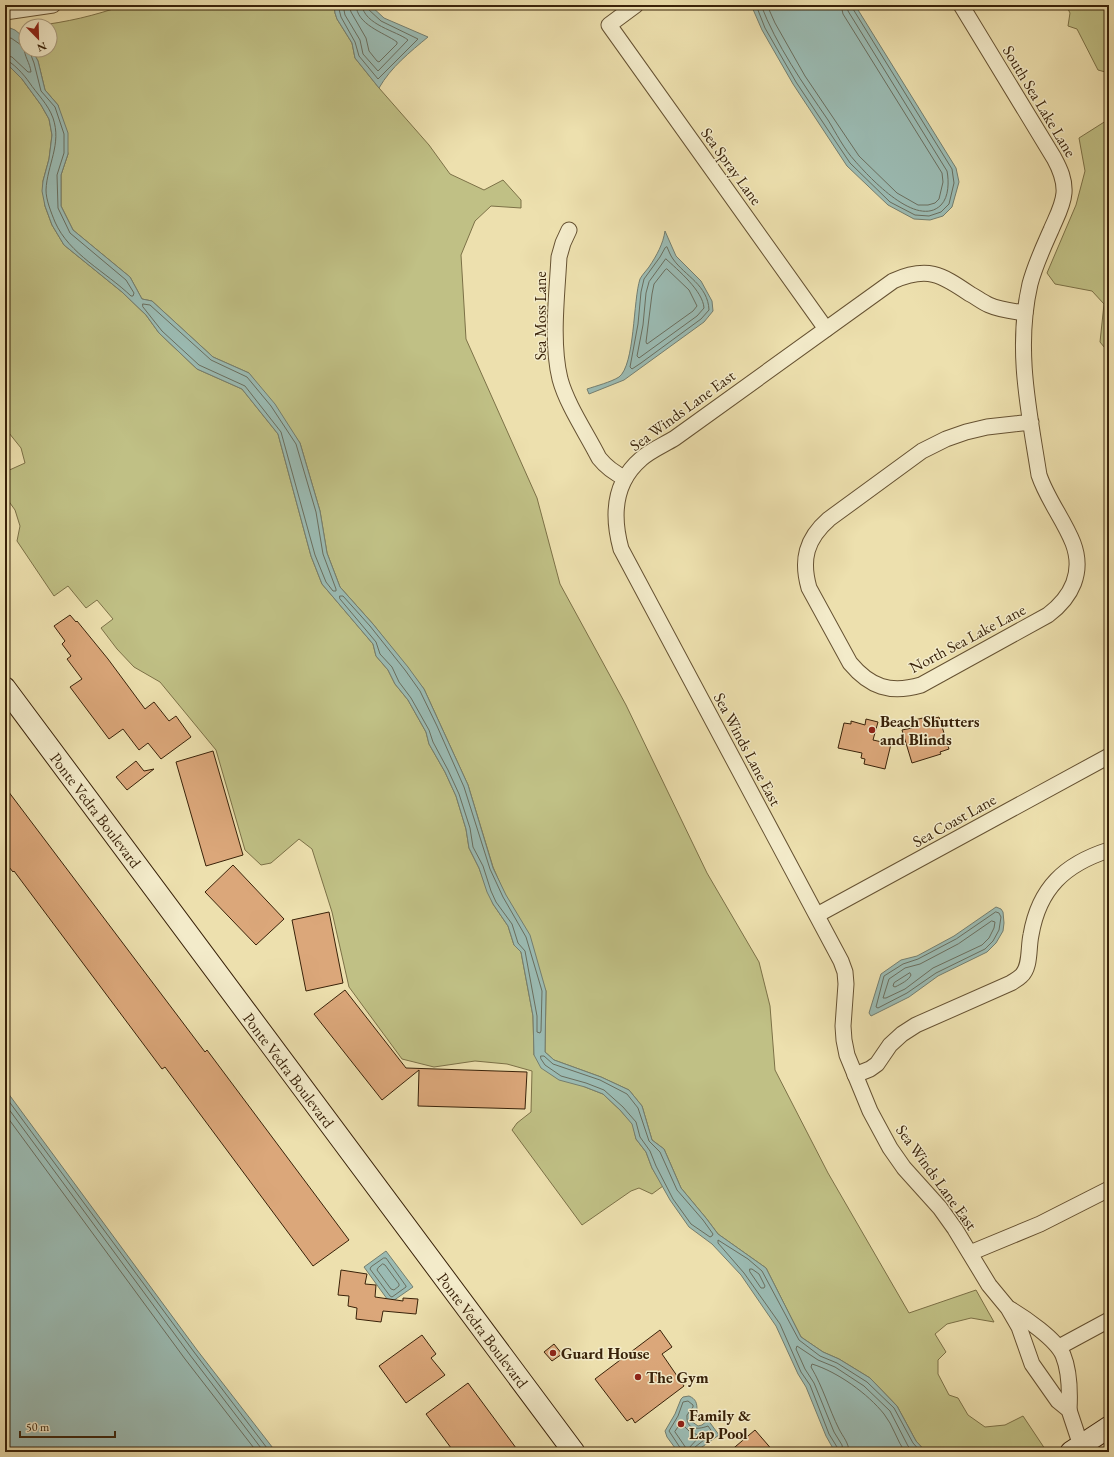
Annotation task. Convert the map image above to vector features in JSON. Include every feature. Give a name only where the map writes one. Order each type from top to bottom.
[{"type":"street","points":[[5,12],[52,5]]},
{"type":"street","name":"Sea Spray Lane","points":[[636,5],[609,25],[826,329]]},
{"type":"street","name":"South Sea Lake Lane","points":[[961,5],[1054,158],[1059,167],[1063,180],[1064,193],[1061,208],[1038,259],[1025,313]]},
{"type":"street","name":"Sea Moss Lane","points":[[570,230],[563,243],[559,257],[556,349],[560,380],[567,398],[599,458],[615,474],[625,478]]},
{"type":"street","name":"Sea Winds Lane East","points":[[1025,313],[1000,309],[987,305],[948,278],[934,274],[921,273],[907,275],[893,281],[676,438],[647,455],[631,469],[625,478],[620,489],[616,506],[615,524],[622,549],[841,961],[845,972],[846,984],[843,1026],[844,1040],[847,1055],[870,1111],[890,1148],[904,1168],[940,1208],[989,1285],[1008,1308],[1019,1327],[1035,1368],[1058,1401],[1070,1410]]},
{"type":"street","name":"North Sea Lake Lane","points":[[1025,313],[1023,343],[1024,373],[1039,475],[1043,486],[1073,543],[1077,556],[1075,579],[1068,595],[1060,606],[1048,615],[921,685],[908,689],[895,689],[881,687],[868,681],[858,673],[850,663],[809,588],[806,577],[805,562],[808,548],[813,536],[829,519],[922,451],[946,439],[966,432],[987,427],[1031,422]]},
{"type":"street","name":"Ponte Vedra Boulevard","points":[[5,688],[574,1452]]},
{"type":"street","name":"Sea Coast Lane","points":[[817,915],[1109,756]]},
{"type":"street","points":[[855,1075],[870,1069],[877,1064],[890,1045],[902,1034],[916,1025],[1011,983],[1021,976],[1026,969],[1035,916],[1048,889],[1058,877],[1073,865],[1090,856],[1109,850]]},
{"type":"street","points":[[970,1253],[1040,1224],[1109,1189]]},
{"type":"street","points":[[1008,1308],[1028,1320],[1059,1347],[1066,1364],[1070,1390],[1070,1410],[1078,1450],[1109,1427]]},
{"type":"street","points":[[1059,1347],[1109,1320]]},
{"type":"green space","points":[[125,5],[334,5],[337,19],[352,43],[355,58],[429,145],[450,174],[484,190],[503,180],[521,200],[521,208],[491,206],[475,221],[461,255],[466,339],[537,498],[560,584],[626,705],[707,873],[759,962],[770,1006],[775,1070],[828,1173],[909,1313],[976,1290],[994,1322],[971,1318],[947,1324],[935,1334],[946,1352],[938,1360],[938,1374],[949,1395],[958,1398],[968,1415],[985,1427],[1005,1425],[1023,1416],[1045,1449],[1040,1452],[926,1452],[916,1441],[897,1406],[870,1378],[839,1359],[823,1352],[801,1337],[766,1268],[718,1234],[681,1188],[664,1149],[652,1140],[642,1106],[629,1090],[601,1077],[554,1060],[545,1052],[546,991],[493,867],[468,785],[424,689],[373,624],[340,587],[327,553],[320,511],[300,443],[249,373],[213,357],[152,301],[142,299],[130,277],[73,230],[61,206],[61,175],[68,154],[58,105],[45,90],[36,58],[58,58],[58,23]]},
{"type":"green space","points":[[1066,5],[1104,5],[1109,38],[1109,73],[1098,70],[1077,29],[1068,26],[1070,13]]},
{"type":"green space","points":[[5,62],[22,79],[41,105],[49,119],[52,135],[49,159],[43,181],[45,206],[52,225],[64,245],[122,292],[146,315],[159,333],[197,369],[242,389],[278,434],[311,556],[322,584],[373,644],[376,656],[388,670],[395,684],[408,700],[426,732],[429,744],[445,772],[456,796],[466,829],[469,848],[479,868],[493,904],[508,926],[514,945],[521,952],[533,1016],[534,1055],[585,1087],[603,1094],[633,1124],[636,1139],[646,1152],[652,1168],[663,1186],[652,1194],[639,1188],[631,1191],[582,1225],[512,1130],[517,1123],[531,1112],[532,1071],[507,1064],[475,1061],[434,1067],[402,1059],[349,987],[332,912],[312,849],[299,839],[271,863],[261,865],[245,850],[216,750],[160,682],[134,667],[117,649],[101,628],[113,619],[97,600],[86,608],[68,586],[54,596],[17,541],[20,526],[15,510],[5,496],[5,472],[25,463],[21,448],[5,428]]},
{"type":"green space","points":[[1109,119],[1109,353],[1100,342],[1104,304],[1092,291],[1055,284],[1047,273],[1076,205],[1085,171],[1079,138]]},
{"type":"water","points":[[334,5],[370,5],[384,18],[428,37],[389,73],[379,88],[355,58],[352,43],[337,19]]},
{"type":"water","points":[[752,5],[855,5],[956,168],[959,182],[952,207],[943,216],[930,220],[914,219],[888,205],[847,166],[793,84],[762,30]]},
{"type":"water","points":[[10,28],[18,32],[18,58],[36,58],[45,90],[58,105],[68,133],[68,154],[61,175],[61,206],[73,230],[130,277],[142,299],[152,301],[213,357],[249,373],[275,404],[300,443],[320,511],[327,553],[340,587],[373,624],[424,689],[468,785],[493,868],[506,895],[530,935],[546,991],[545,1052],[554,1060],[601,1077],[629,1090],[642,1106],[652,1140],[664,1149],[681,1188],[718,1234],[766,1268],[801,1337],[823,1352],[839,1359],[870,1378],[897,1406],[916,1441],[926,1452],[835,1452],[826,1436],[806,1387],[798,1374],[776,1326],[741,1275],[712,1244],[689,1227],[670,1200],[652,1168],[646,1152],[636,1139],[632,1124],[603,1094],[585,1087],[559,1080],[541,1068],[534,1055],[533,1016],[521,952],[514,945],[508,926],[493,904],[487,892],[479,868],[469,848],[466,829],[456,796],[445,772],[429,744],[426,732],[408,700],[395,684],[388,670],[376,656],[373,644],[322,584],[311,556],[278,434],[242,389],[197,369],[159,333],[146,315],[122,292],[64,245],[52,225],[45,206],[42,191],[49,159],[52,135],[49,119],[41,105],[22,79],[5,62],[5,30]]},
{"type":"water","points":[[665,231],[676,256],[701,281],[712,301],[713,311],[704,322],[624,380],[589,394],[587,389],[616,379],[624,370],[631,346],[640,279],[657,254]]},
{"type":"water","points":[[996,907],[1001,909],[1003,912],[1003,931],[996,943],[987,952],[938,976],[909,997],[871,1016],[869,1013],[881,974],[901,960],[917,956],[954,936]]},
{"type":"water","points":[[5,1089],[197,1350],[276,1452],[5,1452]]},
{"type":"water","points":[[386,1251],[413,1287],[390,1303],[364,1267]]},
{"type":"water","name":"Family & Lap Pool","points":[[689,1396],[695,1400],[697,1408],[691,1416],[691,1421],[698,1426],[702,1425],[708,1420],[719,1435],[695,1452],[678,1452],[667,1437],[665,1431],[675,1414],[681,1399]]},
{"type":"building","points":[[70,615],[76,622],[77,621],[108,659],[145,709],[154,702],[169,721],[176,716],[191,737],[161,759],[148,743],[139,750],[123,729],[109,739],[70,687],[82,679],[67,659],[71,656],[62,644],[65,641],[54,626]]},
{"type":"building","points":[[939,717],[949,749],[940,752],[941,754],[912,763],[902,730],[912,728],[910,721],[923,718],[924,721]]},
{"type":"building","points":[[866,719],[878,722],[873,740],[891,744],[885,769],[864,764],[865,759],[861,758],[862,753],[838,748],[844,723],[851,724],[851,721],[865,725]]},
{"type":"building","points":[[213,751],[243,855],[206,866],[176,762]]},
{"type":"building","points":[[136,761],[144,771],[154,769],[127,790],[116,777]]},
{"type":"building","points":[[5,787],[205,1052],[207,1050],[349,1240],[313,1266],[165,1067],[162,1069],[14,871],[13,872],[5,862]]},
{"type":"building","points":[[233,865],[284,919],[256,945],[205,892]]},
{"type":"building","points":[[329,912],[343,983],[306,991],[292,920]]},
{"type":"building","points":[[345,990],[406,1068],[527,1072],[525,1109],[418,1106],[419,1070],[382,1100],[314,1014]]},
{"type":"building","points":[[341,1270],[367,1274],[365,1284],[376,1285],[375,1297],[403,1301],[403,1298],[418,1299],[416,1314],[383,1311],[381,1322],[356,1319],[357,1308],[348,1306],[349,1296],[338,1295]]},
{"type":"building","name":"The Gym","points":[[660,1330],[672,1347],[662,1354],[684,1386],[635,1423],[632,1418],[627,1421],[595,1379]]},
{"type":"building","points":[[422,1335],[436,1354],[431,1358],[445,1375],[406,1403],[379,1366]]},
{"type":"building","name":"Guard House","points":[[554,1344],[562,1354],[552,1361],[544,1352]]},
{"type":"building","points":[[468,1383],[519,1452],[454,1452],[426,1414]]},
{"type":"building","points":[[755,1430],[774,1452],[729,1452]]},
{"type":"place","name":"Beach Shutters and Blinds","points":[[872,730]]},
{"type":"place","name":"Guard House","points":[[553,1353]]},
{"type":"place","name":"The Gym","points":[[638,1377]]},
{"type":"place","name":"Family & Lap Pool","points":[[681,1424]]}]
